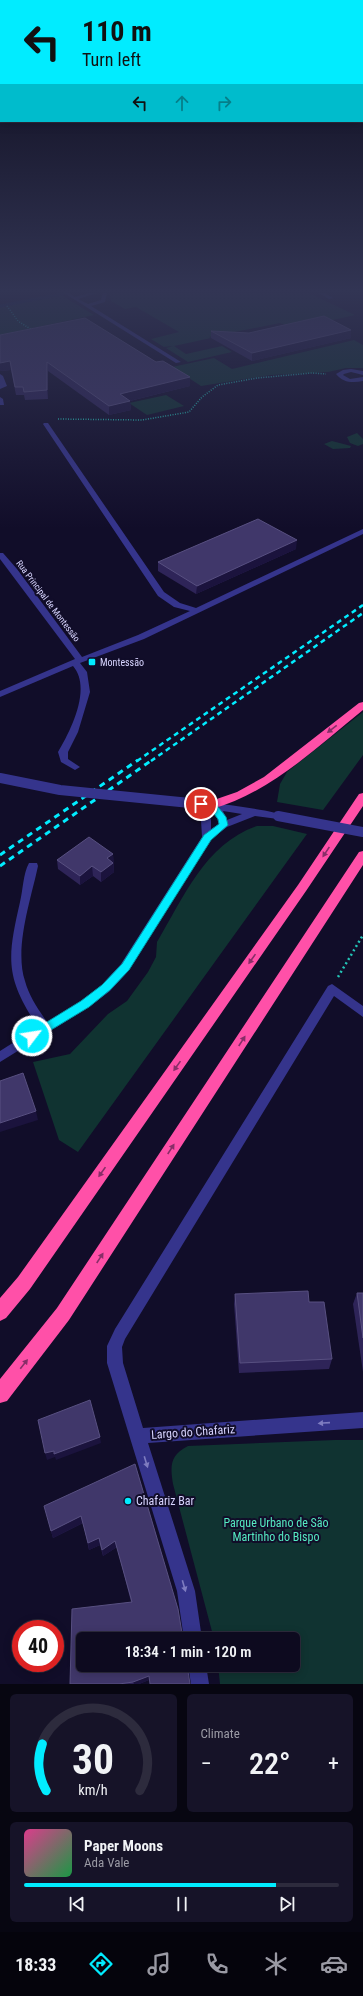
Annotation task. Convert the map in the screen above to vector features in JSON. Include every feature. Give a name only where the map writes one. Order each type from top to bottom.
[{"type":"highway","points":[[212,805],[241,795],[268,780],[363,705]]},
{"type":"highway","points":[[0,1312],[24,1283],[298,894],[363,797]]},
{"type":"highway","points":[[0,1394],[63,1314],[363,855]]},
{"type":"street","points":[[345,372],[339,374],[341,378],[348,380],[363,379]]},
{"type":"street","points":[[351,372],[363,373]]},
{"type":"street","points":[[0,376],[4,386],[0,387]]},
{"type":"street","points":[[46,424],[161,594],[177,605],[196,610]]},
{"type":"street","points":[[0,694],[77,661],[141,637],[363,531]]},
{"type":"street","name":"Rua Principal de Montessão","points":[[0,555],[14,571],[77,661],[83,672],[86,692],[74,732],[63,752],[64,760],[75,767]]},
{"type":"street","points":[[0,778],[60,790],[212,805],[363,832]]},
{"type":"street","points":[[190,802],[206,819],[207,837]]},
{"type":"street","points":[[212,805],[220,814],[224,825]]},
{"type":"street","points":[[0,1057],[85,1004],[106,988],[125,967],[207,837],[224,825],[256,812]]},
{"type":"street","points":[[33,866],[17,953],[17,974],[28,1002],[45,1029]]},
{"type":"street","points":[[138,1436],[115,1363],[114,1346],[332,989],[363,1012]]},
{"type":"street","name":"Largo do Chafariz","points":[[192,1632],[186,1591],[138,1436],[363,1420]]},
{"type":"street","points":[[198,1672],[200,1684]]},
{"type":"path","points":[[46,424],[51,422],[49,420],[53,419],[142,420],[189,412],[202,397],[218,385],[285,375],[312,373],[339,374]]},
{"type":"path","points":[[332,989],[363,934]]},
{"type":"green space","points":[[179,372],[330,372],[271,375],[201,386]]},
{"type":"green space","points":[[166,395],[184,406],[147,415],[129,403]]},
{"type":"green space","points":[[357,433],[363,439],[363,444],[358,446],[350,443],[347,437]]},
{"type":"green space","points":[[332,441],[351,446],[350,448],[333,449],[324,444]]},
{"type":"green space","points":[[363,712],[363,755],[323,810],[277,802],[280,784],[287,772]]},
{"type":"green space","points":[[257,826],[273,826],[307,834],[78,1152],[59,1140],[33,1062],[70,1054],[108,1014],[127,1001],[148,972],[156,957],[157,942],[198,874],[223,845],[239,834]]},
{"type":"green space","name":"Parque Urbano de São Martinho do Bispo","points":[[363,1440],[363,1684],[220,1684],[219,1672],[300,1672],[300,1632],[212,1632],[173,1484],[173,1462],[178,1453],[188,1446]]},
{"type":"building","points":[[12,372],[47,372],[47,390],[24,392],[23,387],[15,387]]},
{"type":"building","points":[[61,372],[181,372],[190,377],[120,394],[130,401],[109,406]]},
{"type":"building","points":[[258,519],[297,540],[197,586],[158,562]]},
{"type":"building","points":[[89,837],[113,854],[107,858],[113,863],[101,872],[92,866],[80,876],[57,860]]},
{"type":"building","points":[[23,1073],[36,1111],[0,1123],[0,1081]]},
{"type":"building","points":[[308,1291],[309,1302],[324,1302],[332,1359],[240,1363],[235,1294]]},
{"type":"building","points":[[357,1293],[363,1293],[363,1338]]},
{"type":"building","points":[[90,1400],[100,1437],[54,1454],[54,1451],[45,1453],[38,1420]]},
{"type":"building","points":[[135,1464],[178,1609],[182,1632],[76,1632],[76,1672],[188,1672],[190,1684],[150,1684],[149,1676],[133,1682],[119,1684],[70,1684],[72,1609],[132,1602],[115,1541],[102,1550],[99,1538],[88,1543],[81,1516],[51,1531],[44,1506]]},
{"type":"railway","points":[[137,761],[363,605]]},
{"type":"railway","points":[[151,761],[363,613]]},
{"type":"railway","points":[[0,855],[138,760]]},
{"type":"railway","points":[[0,866],[152,760]]},
{"type":"place","name":"Montessão","points":[[92,662]]},
{"type":"place","name":"Chafariz Bar","points":[[128,1501]]},
{"type":"route","points":[[32,1036],[85,1004],[106,988],[125,967],[207,837],[224,825],[220,814],[212,805],[201,804]]}]
